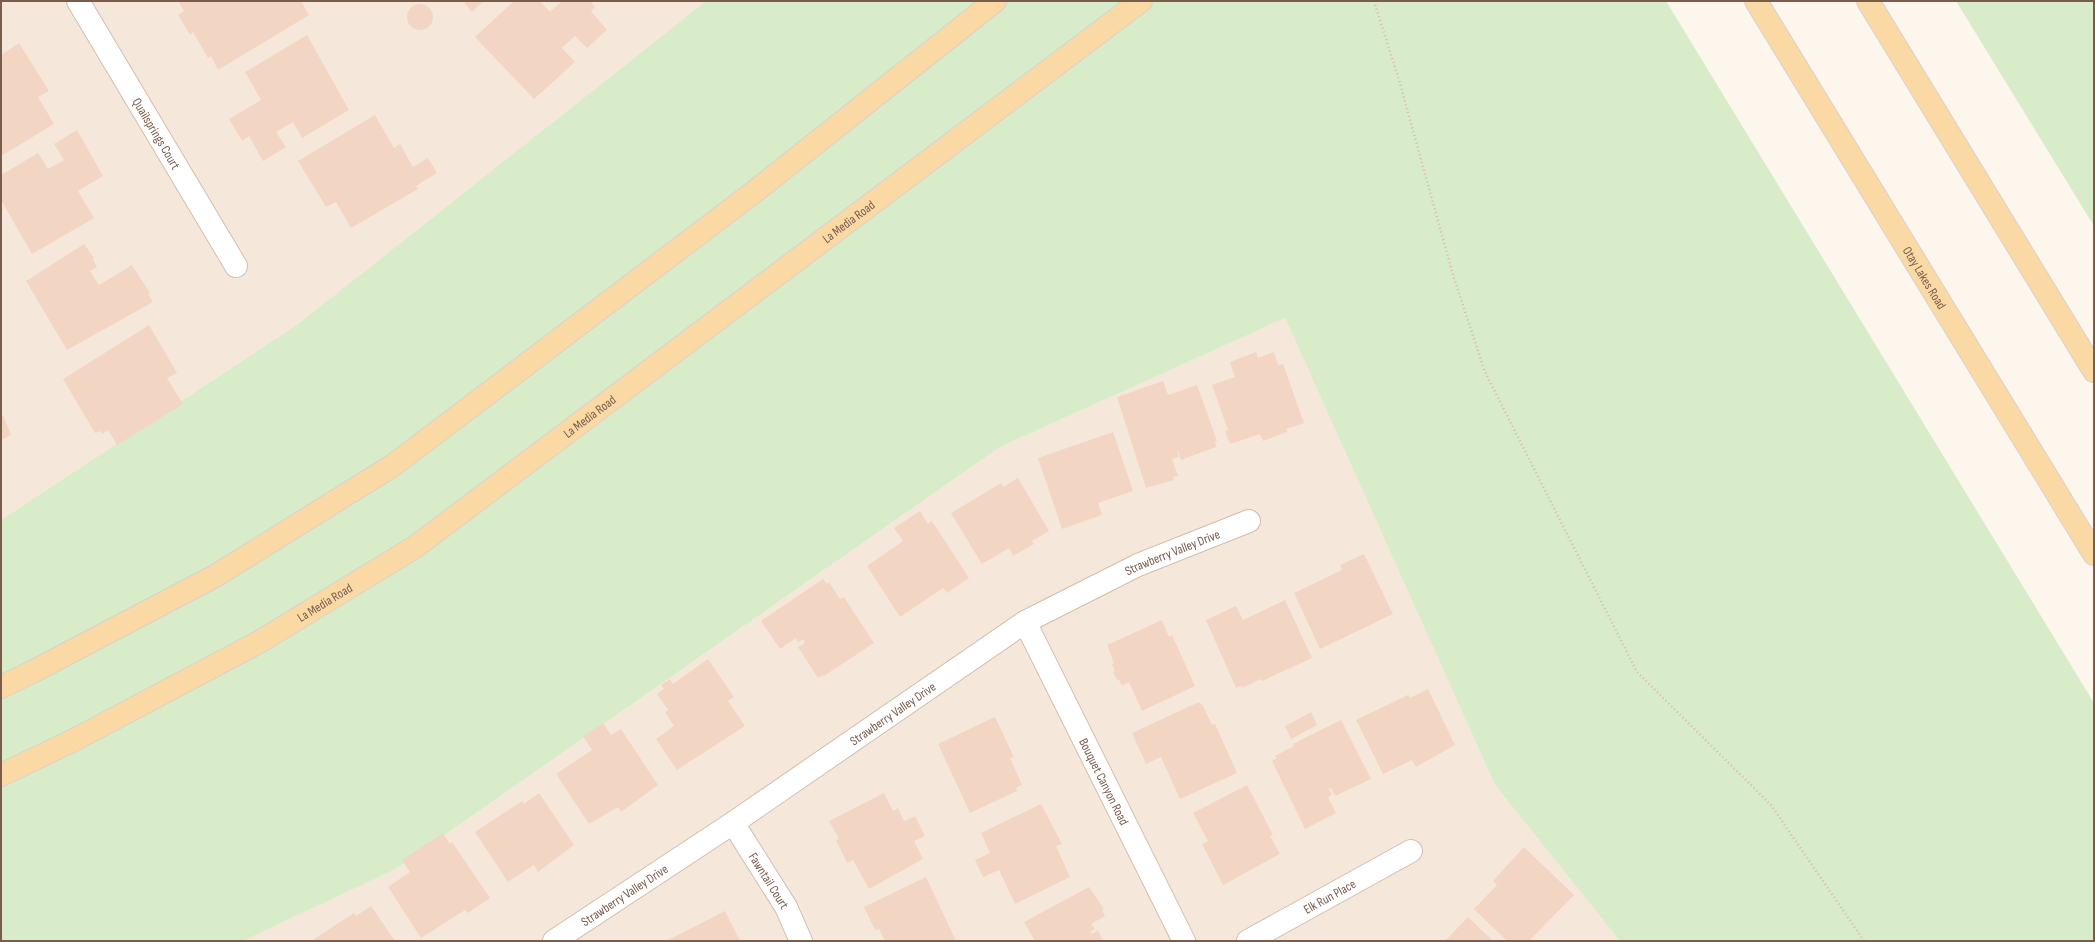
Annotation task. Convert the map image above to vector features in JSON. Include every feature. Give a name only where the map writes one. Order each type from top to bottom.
[{"type":"main road","points":[[1,687],[34,672],[215,576],[392,466],[754,192],[995,1]]},
{"type":"main road","name":"La Media Road","points":[[1,775],[74,740],[259,642],[415,547],[1141,1]]},
{"type":"main road","name":"Otay Lakes Road","points":[[1756,1],[2094,554]]},
{"type":"main road","points":[[1868,1],[2094,371]]},
{"type":"street","name":"Quailsprings Court","points":[[78,1],[236,266]]},
{"type":"street","name":"Strawberry Valley Drive","points":[[554,941],[733,823],[1025,622],[1138,565],[1249,521]]},
{"type":"street","name":"Bouquet Canyon Road","points":[[1025,622],[1184,941]]},
{"type":"street","name":"Fawntail Court","points":[[733,823],[786,907],[801,941]]},
{"type":"street","name":"Elk Run Place","points":[[1248,941],[1411,851]]},
{"type":"path","points":[[1374,1],[1399,80],[1453,275],[1485,372],[1637,672],[1771,805],[1864,941]]},
{"type":"shaded area","points":[[1,1],[706,1],[298,324],[1,520]]},
{"type":"shaded area","points":[[1285,318],[1495,785],[1620,941],[243,941],[396,869],[1000,447]]},
{"type":"green space","points":[[706,1],[1666,1],[2094,703],[2094,941],[1620,941],[1495,785],[1285,318],[1000,447],[396,869],[243,941],[1,941],[1,520],[298,324]]},
{"type":"green space","points":[[1956,1],[2094,1],[2094,226]]},
{"type":"building","points":[[178,1],[301,1],[309,15],[218,70],[211,56],[208,58],[193,32],[190,35],[178,15],[184,11]]},
{"type":"building","points":[[463,1],[484,1],[472,12]]},
{"type":"building","points":[[514,1],[540,1],[550,12],[562,1],[590,1],[595,7],[591,11],[607,30],[587,48],[575,36],[562,48],[575,62],[534,99],[475,37]]},
{"type":"building","points":[[420,4],[429,8],[433,17],[429,26],[420,30],[411,26],[407,17],[411,8]]},
{"type":"building","points":[[307,35],[349,110],[302,138],[293,122],[276,132],[286,147],[263,161],[249,136],[242,141],[229,119],[261,100],[245,72]]},
{"type":"building","points":[[19,43],[49,91],[38,97],[54,124],[1,156],[1,55]]},
{"type":"building","points":[[375,115],[394,148],[400,144],[413,167],[428,158],[437,173],[416,186],[418,189],[351,228],[336,202],[326,207],[298,161]]},
{"type":"building","points":[[77,130],[103,176],[78,191],[94,218],[32,254],[1,200],[1,175],[38,153],[48,169],[64,160],[54,144]]},
{"type":"building","points":[[84,244],[94,258],[93,259],[97,267],[90,271],[99,285],[132,265],[150,293],[148,294],[153,302],[67,350],[26,281]]},
{"type":"building","points":[[149,325],[177,373],[167,378],[183,404],[117,445],[108,430],[102,434],[100,431],[95,433],[63,379]]},
{"type":"building","points":[[1256,352],[1258,358],[1274,352],[1278,365],[1283,364],[1304,423],[1286,429],[1287,432],[1263,441],[1260,434],[1230,444],[1225,431],[1228,430],[1212,385],[1235,377],[1230,362]]},
{"type":"building","points":[[1163,381],[1168,395],[1197,385],[1217,441],[1215,442],[1216,447],[1181,460],[1178,451],[1179,457],[1172,459],[1178,476],[1173,477],[1174,480],[1146,488],[1117,397]]},
{"type":"building","points":[[3,415],[11,435],[1,440],[1,416]]},
{"type":"building","points":[[1113,432],[1133,491],[1098,503],[1102,515],[1062,529],[1038,458]]},
{"type":"building","points":[[1018,478],[1049,531],[1032,541],[1034,544],[1013,556],[1009,548],[982,564],[951,513],[1001,483],[1003,487]]},
{"type":"building","points":[[920,511],[928,524],[932,521],[969,578],[947,593],[943,588],[900,617],[867,566],[903,541],[894,528]]},
{"type":"building","points":[[1364,554],[1393,614],[1320,649],[1294,593],[1342,570],[1340,565]]},
{"type":"building","points":[[823,579],[827,584],[829,582],[840,599],[844,597],[874,643],[824,676],[823,675],[818,678],[798,647],[804,644],[804,639],[798,642],[796,638],[780,649],[761,621]]},
{"type":"building","points":[[1285,600],[1312,658],[1262,681],[1261,679],[1242,688],[1241,686],[1236,688],[1206,620],[1236,606],[1243,620]]},
{"type":"building","points":[[1162,620],[1169,637],[1172,635],[1195,686],[1142,711],[1129,682],[1122,686],[1119,680],[1117,680],[1113,672],[1115,671],[1112,664],[1114,663],[1107,645]]},
{"type":"building","points":[[708,659],[734,697],[728,701],[745,726],[677,770],[656,739],[674,726],[665,712],[668,710],[657,694],[664,689],[661,685],[670,679],[673,684]]},
{"type":"building","points":[[1428,689],[1455,745],[1416,767],[1412,760],[1383,774],[1356,720],[1408,695],[1410,698]]},
{"type":"building","points":[[1199,702],[1203,706],[1212,725],[1215,724],[1237,773],[1180,799],[1161,757],[1146,764],[1132,733]]},
{"type":"building","points":[[1311,712],[1317,725],[1291,739],[1285,726]]},
{"type":"building","points":[[995,717],[1014,757],[1010,758],[1022,785],[1016,788],[1017,791],[970,813],[938,744]]},
{"type":"building","points":[[1341,720],[1371,779],[1335,796],[1331,788],[1329,789],[1332,795],[1328,797],[1336,813],[1305,829],[1272,761],[1277,758],[1275,756],[1294,746],[1293,744]]},
{"type":"building","points":[[603,723],[611,735],[621,729],[658,785],[621,812],[618,807],[589,824],[556,774],[592,750],[583,736]]},
{"type":"building","points":[[1247,785],[1273,835],[1270,836],[1280,854],[1223,885],[1202,844],[1208,841],[1193,813]]},
{"type":"building","points":[[539,793],[574,845],[538,872],[534,865],[508,882],[475,832],[522,801],[524,804]]},
{"type":"building","points":[[884,793],[893,811],[898,808],[904,821],[915,816],[925,836],[914,841],[923,859],[869,889],[853,860],[847,863],[836,840],[839,839],[829,821]]},
{"type":"building","points":[[1041,804],[1062,844],[1056,846],[1070,877],[1015,904],[999,870],[983,877],[975,860],[990,853],[981,833]]},
{"type":"building","points":[[443,833],[450,844],[452,842],[490,898],[468,913],[465,910],[421,938],[388,887],[410,872],[402,860]]},
{"type":"building","points":[[1524,847],[1574,895],[1529,941],[1507,941],[1474,909],[1497,885],[1493,881]]},
{"type":"building","points":[[926,877],[956,941],[885,941],[879,929],[875,930],[864,907]]},
{"type":"building","points":[[1089,887],[1104,909],[1102,910],[1105,916],[1091,924],[1095,929],[1090,932],[1092,934],[1098,930],[1103,941],[1035,941],[1024,922]]},
{"type":"building","points":[[371,906],[395,941],[311,941],[354,913],[356,916]]},
{"type":"building","points":[[725,911],[740,941],[666,941]]},
{"type":"building","points":[[1468,917],[1493,941],[1445,941]]}]
